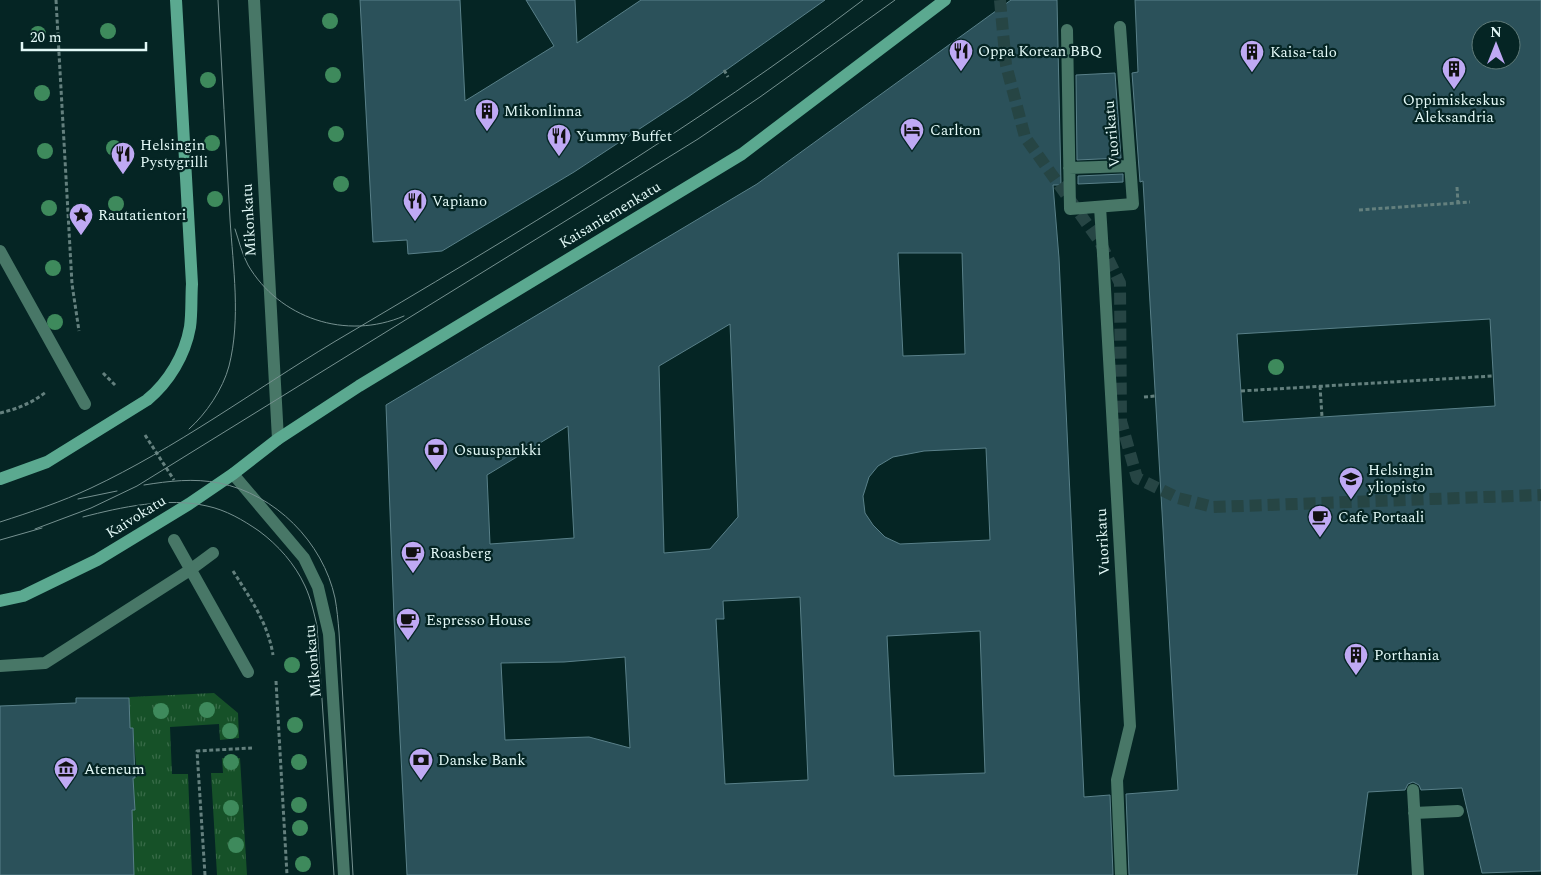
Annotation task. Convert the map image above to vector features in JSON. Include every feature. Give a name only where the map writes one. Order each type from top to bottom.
[{"type":"main road","points":[[0,479],[47,462],[131,411],[158,391],[178,361],[190,328],[192,284],[176,0]]},
{"type":"main road","name":"Kaisaniemenkatu","points":[[278,439],[359,386],[742,154],[945,0]]},
{"type":"main road","name":"Kaivokatu","points":[[0,601],[23,596],[97,560],[190,504],[278,439]]},
{"type":"street","name":"Mikonkatu","points":[[254,0],[278,439]]},
{"type":"street","name":"Vuorikatu","points":[[1067,30],[1070,209],[1133,204],[1120,28]]},
{"type":"street","points":[[1069,168],[1130,166]]},
{"type":"street","name":"Vuorikatu","points":[[1100,206],[1130,726],[1117,780],[1121,875]]},
{"type":"street","points":[[0,251],[85,404]]},
{"type":"street","name":"Mikonkatu","points":[[233,474],[304,558],[320,595],[329,634],[344,875]]},
{"type":"street","points":[[174,540],[248,672]]},
{"type":"street","points":[[0,666],[45,663],[190,570],[213,553]]},
{"type":"street","points":[[1413,790],[1418,875]]},
{"type":"street","points":[[1414,813],[1458,811]]},
{"type":"path","points":[[56,0],[72,284],[80,336]]},
{"type":"path","points":[[724,70],[728,76]]},
{"type":"path","points":[[1457,187],[1458,203]]},
{"type":"path","points":[[1359,210],[1470,202]]},
{"type":"path","points":[[102,373],[115,386],[190,504]]},
{"type":"path","points":[[1241,391],[1493,376]]},
{"type":"path","points":[[1320,386],[1322,417]]},
{"type":"path","points":[[1144,397],[1155,396]]},
{"type":"path","points":[[229,565],[256,606],[266,626],[273,656]]},
{"type":"path","points":[[276,672],[287,875]]},
{"type":"path","points":[[205,875],[197,751],[252,748]]},
{"type":"green space","points":[[214,693],[238,713],[239,738],[220,740],[219,724],[170,727],[172,774],[188,774],[192,875],[134,875],[132,810],[135,810],[132,778],[137,777],[133,729],[130,728],[129,697]]},
{"type":"green space","points":[[222,758],[240,758],[247,875],[217,875],[211,773],[223,773]]},
{"type":"building","name":"Mikonlinna","points":[[360,0],[460,0],[465,101],[554,46],[526,0],[575,0],[577,43],[641,0],[825,0],[688,97],[574,172],[442,251],[408,254],[407,240],[373,242]]},
{"type":"building","points":[[1011,0],[1057,0],[1061,185],[1053,185],[1059,258],[1084,797],[1110,795],[1113,875],[407,875],[394,618],[386,405],[757,184]],"holes":[[[898,253],[962,253],[965,354],[903,356]],[[730,324],[738,517],[710,549],[664,553],[659,366]],[[568,426],[574,538],[490,544],[487,475]],[[986,448],[990,540],[900,544],[885,537],[873,525],[865,513],[863,496],[869,477],[878,466],[893,457],[924,451]],[[800,597],[808,780],[725,784],[716,619],[724,619],[723,601]],[[980,631],[985,773],[894,776],[887,636]],[[625,657],[630,748],[589,737],[505,740],[501,663],[564,662]]]},
{"type":"building","name":"Helsingin yliopisto","points":[[1135,0],[1541,0],[1541,871],[1482,873],[1462,788],[1421,790],[1419,785],[1413,782],[1408,784],[1405,790],[1368,792],[1357,875],[1129,875],[1126,794],[1178,790],[1143,181],[1140,182],[1132,73],[1138,72]],"holes":[[[1490,319],[1495,406],[1243,422],[1237,334]]]},
{"type":"building","points":[[1115,73],[1121,158],[1077,160],[1076,75]]},
{"type":"building","points":[[1123,174],[1123,182],[1078,184],[1078,176]]},
{"type":"building","name":"Ateneum","points":[[76,698],[129,698],[130,728],[133,728],[135,778],[133,778],[135,810],[132,810],[134,875],[0,875],[0,706],[76,703]]},
{"type":"tunnel","points":[[1000,0],[1006,65],[1025,137],[1100,242],[1120,283],[1121,421],[1137,478],[1178,498],[1213,507],[1541,495]]},
{"type":"tram line","points":[[189,429],[208,409],[223,383],[229,366],[235,330],[235,293],[218,0]]},
{"type":"tram line","points":[[0,522],[35,511],[91,488],[184,437],[334,342],[537,220],[670,136],[800,47],[863,0]]},
{"type":"tram line","points":[[35,529],[91,508],[137,486],[698,139],[895,0]]},
{"type":"tram line","points":[[235,229],[246,261],[261,283],[277,299],[296,311],[316,320],[337,325],[360,326],[382,323],[404,316]]},
{"type":"tram line","points":[[144,485],[191,480],[219,483],[240,489],[277,509],[294,524],[320,558],[329,577],[338,619],[353,875]]},
{"type":"tram line","points":[[78,499],[117,491]]},
{"type":"tram line","points":[[83,517],[145,504],[192,503],[207,506],[234,516],[259,531],[273,542],[291,563],[307,591],[317,626],[334,875]]},
{"type":"tram line","points":[[0,540],[42,528]]},
{"type":"place","name":"Oppa Korean BBQ","points":[[961,72]]},
{"type":"place","name":"Kaisa-talo","points":[[1252,73]]},
{"type":"place","name":"Oppimiskeskus Aleksandria","points":[[1454,90]]},
{"type":"place","name":"Mikonlinna","points":[[487,132]]},
{"type":"place","name":"Carlton","points":[[912,151]]},
{"type":"place","name":"Yummy Buffet","points":[[559,157]]},
{"type":"place","name":"Helsingin Pystygrilli","points":[[123,175]]},
{"type":"place","name":"Vapiano","points":[[415,222]]},
{"type":"place","name":"Rautatientori","points":[[81,236]]},
{"type":"place","name":"Osuuspankki","points":[[436,471]]},
{"type":"place","name":"Helsingin yliopisto","points":[[1351,500]]},
{"type":"place","name":"Cafe Portaali","points":[[1320,538]]},
{"type":"place","name":"Roasberg","points":[[413,574]]},
{"type":"place","name":"Espresso House","points":[[408,641]]},
{"type":"place","name":"Porthania","points":[[1356,676]]},
{"type":"place","name":"Danske Bank","points":[[421,781]]},
{"type":"place","name":"Ateneum","points":[[66,790]]}]
